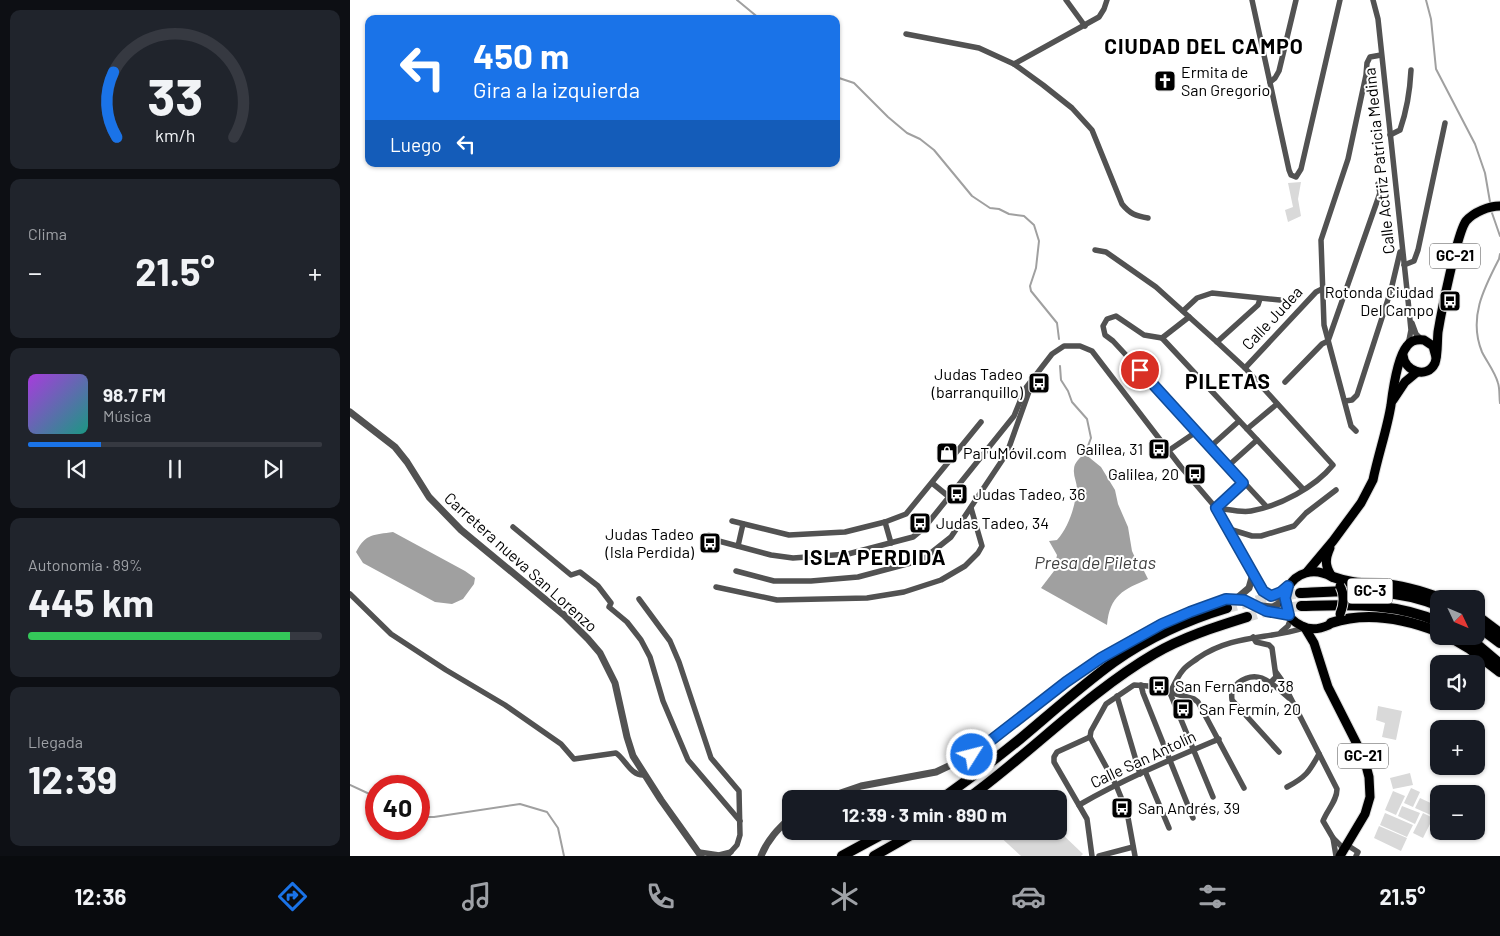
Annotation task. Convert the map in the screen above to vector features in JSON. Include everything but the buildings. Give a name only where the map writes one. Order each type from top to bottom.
[{"type":"highway","points":[[1332,577],[1355,584],[1384,584],[1407,588],[1430,595]]},
{"type":"highway","name":"GC-3","points":[[1300,593],[1382,592],[1406,595],[1430,603]]},
{"type":"highway","name":"GC-3","points":[[1301,606],[1361,604],[1402,609],[1430,618]]},
{"type":"highway","points":[[954,790],[1115,661],[1185,623],[1227,608]]},
{"type":"highway","points":[[978,790],[1124,673],[1156,652],[1190,636],[1247,617]]},
{"type":"highway","points":[[1330,624],[1346,618],[1388,618],[1430,628]]},
{"type":"highway","points":[[1485,622],[1500,633]]},
{"type":"highway","points":[[1485,632],[1500,643]]},
{"type":"highway","points":[[1462,645],[1500,672]]},
{"type":"highway","points":[[1478,645],[1500,665]]},
{"type":"highway","points":[[842,856],[871,840]]},
{"type":"highway","points":[[874,856],[902,840]]},
{"type":"main road","name":"GC-21","points":[[1391,405],[1405,382],[1417,372],[1427,370],[1435,362],[1438,330],[1465,222],[1475,213],[1494,206],[1500,206]]},
{"type":"main road","points":[[1423,340],[1438,330]]},
{"type":"main road","points":[[1408,345],[1416,340],[1423,340],[1433,346],[1436,357]]},
{"type":"main road","name":"GC-21","points":[[1288,586],[1293,579],[1307,572],[1333,541],[1369,490],[1391,405],[1392,390],[1403,354],[1408,345]]},
{"type":"main road","points":[[1403,354],[1403,359],[1408,368],[1417,372]]},
{"type":"main road","name":"GC-21","points":[[1319,658],[1320,636],[1340,614],[1343,597],[1340,586],[1332,577],[1326,562],[1333,541]]},
{"type":"main road","points":[[1307,572],[1324,572],[1332,577]]},
{"type":"main road","points":[[1288,586],[1285,599],[1290,617]]},
{"type":"main road","name":"GC-21","points":[[1290,617],[1305,628],[1314,643],[1328,688],[1364,758],[1369,777],[1370,797],[1365,814],[1344,850]]},
{"type":"main road","points":[[1305,628],[1313,629],[1330,624]]},
{"type":"street","points":[[1066,0],[1085,26]]},
{"type":"street","points":[[1014,64],[1099,17],[1104,10],[1107,0]]},
{"type":"street","points":[[1252,0],[1289,170],[1296,177],[1301,169],[1340,0]]},
{"type":"street","points":[[1270,82],[1279,71],[1296,0]]},
{"type":"street","name":"Calle Actriz Patricia Medina","points":[[1373,0],[1378,18],[1408,290],[1411,330],[1408,345]]},
{"type":"street","points":[[906,34],[979,48],[1014,64],[1058,96],[1083,118],[1092,130],[1122,204],[1127,211],[1135,216],[1148,218]]},
{"type":"street","points":[[1356,430],[1352,426],[1328,341],[1323,316],[1321,240],[1348,159],[1367,63],[1370,57],[1382,55]]},
{"type":"street","points":[[1390,135],[1400,130],[1404,118],[1411,70]]},
{"type":"street","points":[[1404,265],[1414,261],[1418,250],[1444,123]]},
{"type":"street","points":[[1285,382],[1322,344],[1328,341],[1380,193],[1378,184]]},
{"type":"street","points":[[1345,401],[1352,400],[1357,395],[1400,258],[1402,235]]},
{"type":"street","points":[[1095,250],[1106,252],[1156,287],[1183,311],[1245,368],[1333,465],[1327,472],[1293,497],[1250,511],[1216,508]]},
{"type":"street","points":[[1391,290],[1398,283],[1402,283],[1408,290]]},
{"type":"street","name":"Calle Judea","points":[[1245,368],[1316,292],[1322,290]]},
{"type":"street","points":[[1183,311],[1197,298],[1212,293],[1280,300]]},
{"type":"street","points":[[1217,342],[1258,304],[1260,299]]},
{"type":"street","points":[[1323,316],[1326,320],[1331,319],[1337,314]]},
{"type":"street","points":[[1266,506],[1105,335],[1103,326],[1108,319],[1116,316],[1144,335],[1162,338],[1303,490]]},
{"type":"street","points":[[1162,338],[1189,317]]},
{"type":"street","name":"Calle Actriz Patricia Medina","points":[[1410,319],[1416,334],[1423,340]]},
{"type":"street","points":[[709,535],[715,540],[771,555],[793,558],[848,554],[913,537],[924,528],[1014,416],[1024,389],[1034,379],[1052,354],[1064,346],[1080,346],[1092,352],[1216,508],[1263,591],[1271,596],[1285,599]]},
{"type":"street","points":[[736,571],[774,581],[811,581],[858,577],[922,560],[951,537],[1007,453],[1034,379]]},
{"type":"street","points":[[1247,429],[1277,404]]},
{"type":"street","name":"Carretera nueva San Lorenzo","points":[[350,412],[395,447],[407,462],[429,498],[461,530],[564,615],[600,653],[615,683],[633,756],[644,775],[700,854]]},
{"type":"street","points":[[1210,447],[1239,421]]},
{"type":"street","points":[[732,521],[789,535],[845,532],[885,522],[906,514],[981,422]]},
{"type":"street","points":[[1168,450],[1196,432]]},
{"type":"street","points":[[1228,466],[1257,440]]},
{"type":"street","points":[[932,482],[948,496]]},
{"type":"street","points":[[1216,508],[1243,483]]},
{"type":"street","points":[[1226,528],[1252,536],[1261,536],[1294,526],[1306,513],[1336,490]]},
{"type":"street","points":[[716,588],[777,600],[867,598],[904,592],[941,580],[965,566],[978,553],[982,546],[971,508]]},
{"type":"street","points":[[885,522],[891,543]]},
{"type":"street","points":[[738,546],[743,524]]},
{"type":"street","points":[[513,527],[572,575],[580,572],[598,586],[612,603],[609,607],[627,622],[641,640],[650,657],[663,700],[688,760],[740,821]]},
{"type":"street","points":[[1236,599],[1249,588],[1252,574]]},
{"type":"street","points":[[1271,596],[1281,592],[1288,586]]},
{"type":"street","points":[[350,594],[392,634],[446,670],[505,705],[562,744],[574,758],[616,753],[634,772],[644,775]]},
{"type":"street","points":[[639,599],[670,641],[680,662],[711,758],[739,791],[740,835],[737,845],[729,854],[700,854]]},
{"type":"street","points":[[849,790],[861,786],[936,772],[955,764],[987,745],[1066,682],[1125,643],[1190,612],[1226,599],[1244,600],[1266,611],[1290,617],[1286,629],[1273,635]]},
{"type":"street","points":[[1259,606],[1273,607],[1285,599]]},
{"type":"street","points":[[1213,797],[1170,693],[1178,676],[1184,667],[1204,654],[1234,640],[1273,635],[1305,628]]},
{"type":"street","points":[[1253,637],[1256,642],[1269,645],[1272,648],[1276,677],[1270,683]]},
{"type":"street","points":[[1276,672],[1338,789],[1337,797],[1323,821],[1334,841],[1344,850],[1358,852],[1356,856]]},
{"type":"street","points":[[1279,752],[1232,700],[1231,694],[1233,688],[1253,675],[1270,683],[1291,699]]},
{"type":"street","points":[[1135,856],[1129,818],[1116,785],[1090,738],[1091,730],[1106,704],[1134,685],[1141,685],[1194,699],[1198,702],[1244,788]]},
{"type":"street","points":[[1141,685],[1193,818]]},
{"type":"street","points":[[1117,696],[1142,773],[1169,828]]},
{"type":"street","points":[[1090,738],[1057,752],[1054,762],[1087,819],[1092,856]]},
{"type":"street","name":"Calle San Antolín","points":[[1079,805],[1169,760],[1219,739]]},
{"type":"street","points":[[1287,787],[1302,779],[1319,754]]},
{"type":"street","points":[[761,856],[768,840],[782,826]]},
{"type":"street","points":[[1334,841],[1346,839],[1355,832]]},
{"type":"street","points":[[1334,841],[1336,856]]},
{"type":"street","points":[[1099,856],[1133,847]]},
{"type":"shaded area","points":[[1301,182],[1298,199],[1301,216],[1288,222],[1285,210],[1293,207],[1288,183]]},
{"type":"shaded area","points":[[1378,706],[1402,711],[1396,740],[1382,737],[1385,723],[1376,720]]},
{"type":"shaded area","points":[[1410,773],[1413,785],[1393,789],[1390,778]]},
{"type":"shaded area","points":[[1411,788],[1420,792],[1413,807],[1404,803]]},
{"type":"shaded area","points":[[1393,791],[1405,796],[1396,815],[1385,810]]},
{"type":"shaded area","points":[[1420,798],[1430,803],[1430,815],[1415,808]]},
{"type":"shaded area","points":[[1402,806],[1420,813],[1415,824],[1398,816]]},
{"type":"shaded area","points":[[1385,813],[1413,825],[1407,837],[1380,825]]},
{"type":"shaded area","points":[[1423,813],[1430,816],[1430,824],[1423,838],[1413,833]]},
{"type":"shaded area","points":[[1379,826],[1407,838],[1401,851],[1374,838]]},
{"type":"shaded area","points":[[1067,839],[1083,854],[1081,856],[1021,856],[1004,840]]},
{"type":"water","name":"Presa de Piletas","points":[[1085,454],[1101,467],[1115,490],[1118,504],[1128,527],[1132,551],[1138,567],[1143,569],[1148,579],[1119,595],[1111,607],[1107,625],[1041,588],[1054,571],[1057,555],[1049,541],[1057,540],[1068,523],[1077,489],[1074,467]]},
{"type":"water","points":[[393,532],[475,578],[474,584],[463,599],[452,604],[435,602],[363,563],[356,552],[363,541],[371,536]]},
{"type":"waterway","points":[[737,0],[755,15]]},
{"type":"waterway","points":[[1426,0],[1431,19],[1436,69],[1475,144],[1485,173],[1490,202]]},
{"type":"waterway","points":[[840,78],[854,83],[907,133],[920,139],[934,150],[972,196],[990,208],[1024,216],[1034,225],[1039,241],[1036,268],[1030,286],[1031,291],[1057,323],[1059,339]]},
{"type":"waterway","points":[[1492,213],[1500,236]]},
{"type":"waterway","points":[[1500,254],[1483,292],[1477,315],[1478,339],[1482,352],[1498,383],[1500,403]]},
{"type":"waterway","points":[[1060,366],[1061,380],[1072,402],[1087,419],[1091,438],[1085,454]]},
{"type":"waterway","points":[[350,785],[365,792]]},
{"type":"waterway","points":[[430,817],[520,804],[547,812],[558,828],[564,856]]},
{"type":"tunnel","points":[[1227,608],[1263,599],[1300,593]]},
{"type":"tunnel","points":[[1247,617],[1275,609],[1301,606]]},
{"type":"place","name":"Ermita de San Gregorio","points":[[1165,81]]},
{"type":"place","name":"Rotonda Ciudad Del Campo","points":[[1450,301]]},
{"type":"place","name":"Judas Tadeo (barranquillo)","points":[[1039,383]]},
{"type":"place","name":"Galilea, 31","points":[[1159,449]]},
{"type":"place","name":"PaTuMóvil.com","points":[[947,453]]},
{"type":"place","name":"Galilea, 20","points":[[1195,474]]},
{"type":"place","name":"Judas Tadeo, 36","points":[[957,494]]},
{"type":"place","name":"Judas Tadeo, 34","points":[[920,523]]},
{"type":"place","name":"Judas Tadeo (Isla Perdida)","points":[[710,543]]},
{"type":"place","name":"San Fernando, 38","points":[[1159,686]]},
{"type":"place","name":"San Fermín, 20","points":[[1183,709]]},
{"type":"place","name":"San Andrés, 39","points":[[1122,808]]},
{"type":"district","name":"CIUDAD DEL CAMPO","points":[[1204,47]]},
{"type":"district","name":"PILETAS","points":[[1228,382]]},
{"type":"district","name":"ISLA PERDIDA","points":[[875,558]]},
{"type":"route","points":[[972,755],[1066,682],[1136,636],[1162,624],[1226,599],[1244,600],[1266,611],[1289,615],[1285,604],[1288,586],[1279,594],[1271,596],[1263,591],[1216,508],[1243,483],[1140,370]]}]
